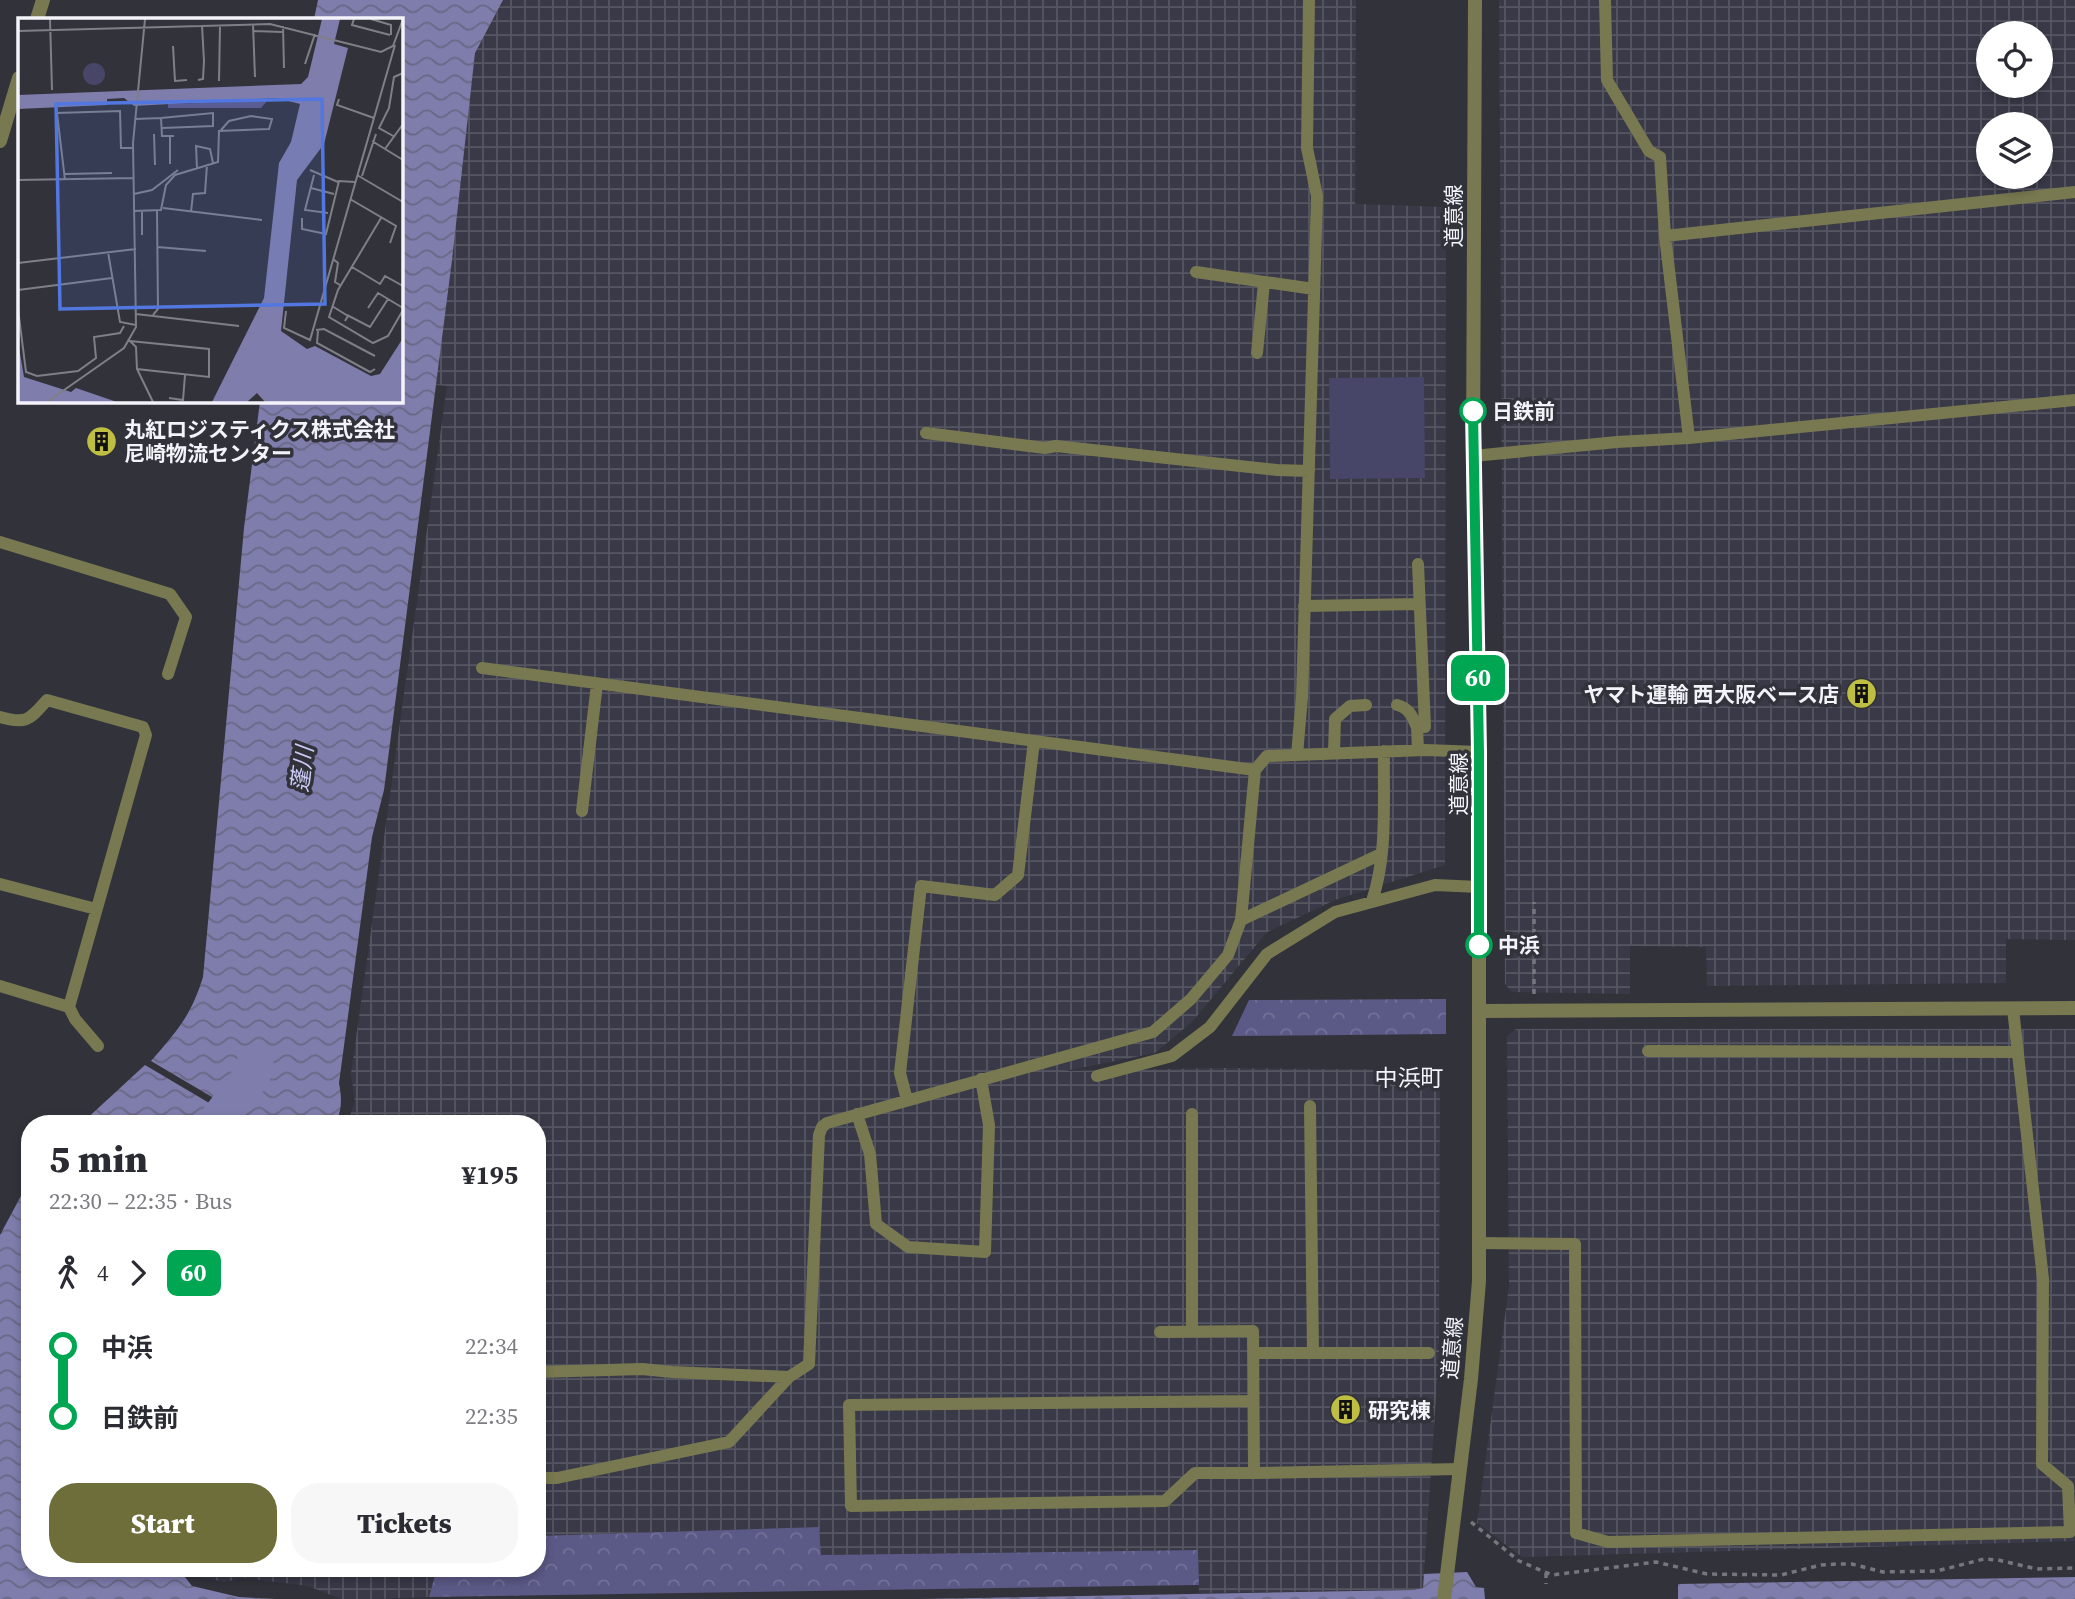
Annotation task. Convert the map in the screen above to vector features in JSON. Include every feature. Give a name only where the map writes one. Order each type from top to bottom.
[{"type":"street","points":[[37,18],[43,0]]},
{"type":"street","name":"道意線","points":[[1444,1599],[1477,1314],[1479,752],[1473,456],[1475,0]]},
{"type":"street","points":[[0,141],[18,81]]},
{"type":"street","points":[[1479,1011],[2075,1009]]},
{"type":"lane","points":[[1297,755],[1302,697],[1317,196],[1307,148],[1309,0]]},
{"type":"lane","points":[[1605,0],[1607,80],[1649,151],[1660,156],[1665,236],[1689,438]]},
{"type":"lane","points":[[1665,236],[2075,192]]},
{"type":"lane","points":[[1196,272],[1314,289]]},
{"type":"lane","points":[[1256,353],[1264,283]]},
{"type":"lane","points":[[1473,456],[2075,400]]},
{"type":"lane","points":[[926,433],[1045,448],[1056,446],[1277,470],[1309,471]]},
{"type":"lane","points":[[0,542],[170,594],[186,617],[168,674]]},
{"type":"lane","points":[[1417,727],[1425,727],[1418,564]]},
{"type":"lane","points":[[1304,606],[1419,604]]},
{"type":"lane","points":[[482,668],[1255,770]]},
{"type":"lane","points":[[582,811],[597,684]]},
{"type":"lane","points":[[0,717],[18,722],[30,719],[47,700],[142,727],[146,735],[69,1007],[75,1019],[98,1046]]},
{"type":"lane","points":[[1334,753],[1335,719],[1350,706],[1366,705]]},
{"type":"lane","points":[[1397,705],[1411,714],[1417,727],[1418,750]]},
{"type":"lane","points":[[907,1100],[900,1073],[921,886],[995,895],[1017,875],[1034,741]]},
{"type":"lane","points":[[546,1478],[557,1478],[729,1442],[789,1377],[809,1364],[819,1135],[822,1126],[1153,1032],[1191,999],[1228,955],[1241,920],[1255,770],[1267,756],[1418,750],[1479,752]]},
{"type":"lane","points":[[1372,901],[1378,884],[1381,854],[1384,751]]},
{"type":"lane","points":[[1241,920],[1381,854]]},
{"type":"lane","points":[[0,884],[96,909]]},
{"type":"lane","points":[[1097,1076],[1172,1056],[1210,1027],[1267,954],[1335,912],[1435,884],[1479,887]]},
{"type":"lane","points":[[0,986],[69,1007]]},
{"type":"lane","points":[[1478,1243],[1575,1244],[1576,1532],[1608,1542],[2070,1532],[2068,1486],[2042,1464],[2043,1279],[2013,1009]]},
{"type":"lane","points":[[1648,1051],[2017,1052]]},
{"type":"lane","points":[[857,1114],[870,1154],[876,1224],[908,1247],[985,1252],[989,1125],[981,1079]]},
{"type":"lane","points":[[1310,1106],[1313,1353]]},
{"type":"lane","points":[[1192,1114],[1192,1331]]},
{"type":"lane","points":[[1160,1332],[1253,1331],[1254,1473]]},
{"type":"lane","points":[[1253,1353],[1429,1353]]},
{"type":"lane","points":[[546,1372],[642,1369],[789,1377]]},
{"type":"lane","points":[[1253,1401],[849,1405],[851,1506],[1166,1501],[1195,1473],[1460,1469]]},
{"type":"path","points":[[1534,902],[1534,996]]},
{"type":"path","points":[[1455,1509],[1518,1561],[1552,1575],[1656,1562],[1707,1574],[1781,1575],[1821,1565],[1837,1564],[1852,1564],[1883,1572],[1937,1571],[1984,1559],[2037,1569],[2075,1568]]},
{"type":"path","points":[[1546,1573],[1546,1584]]},
{"type":"shaded area","points":[[503,0],[1356,0],[1355,204],[1446,207],[1445,865],[1335,900],[1267,932],[1192,1022],[1155,1053],[1065,1071],[1222,1068],[1440,1070],[1439,1354],[1423,1588],[1199,1593],[1198,1550],[820,1555],[819,1527],[546,1536],[546,1115],[350,1115],[355,1101],[351,1074],[447,386],[436,385],[475,53]]},
{"type":"shaded area","points":[[1499,0],[2075,0],[2075,940],[2006,939],[2006,983],[1707,986],[1706,947],[1630,946],[1630,994],[1512,992],[1505,984]]},
{"type":"shaded area","points":[[1424,377],[1425,478],[1330,479],[1329,378]]},
{"type":"shaded area","points":[[1516,1029],[2075,1029],[2075,1541],[1522,1557],[1477,1523],[1509,1286],[1507,1036]]},
{"type":"shaded area","points":[[202,1577],[435,1577],[429,1597],[375,1599],[341,1599],[308,1586],[244,1578],[224,1582]]},
{"type":"green space","points":[[1446,999],[1446,1034],[1232,1036],[1249,1000]]},
{"type":"green space","points":[[819,1527],[821,1555],[1198,1550],[1199,1585],[429,1597],[435,1577],[546,1577],[546,1536]]},
{"type":"water","points":[[318,0],[503,0],[475,53],[452,260],[384,790],[372,837],[339,1083],[339,1113],[242,1115],[151,1061],[182,1022],[203,977],[244,528],[260,402],[402,402],[402,18],[314,18]]},
{"type":"water","points":[[145,1065],[229,1115],[91,1115]]},
{"type":"water","points":[[21,1196],[21,1577],[185,1577],[192,1586],[239,1597],[275,1599],[0,1599],[0,1235]]},
{"type":"water","points":[[1467,1572],[1476,1587],[1484,1588],[1485,1599],[918,1599],[1413,1590],[1423,1588],[1424,1574]]},
{"type":"water","points":[[2075,1577],[2075,1599],[1678,1599],[1678,1584]]},
{"type":"waterway","name":"蓬川","points":[[222,1115],[252,1076],[255,1064]]},
{"type":"bus line","name":"60","points":[[1473,411],[1479,752],[1479,945]]},
{"type":"place","name":"日鉄前","points":[[1473,411]]},
{"type":"place","name":"丸紅ロジスティクス株式会社 尼崎物流センター","points":[[101,441]]},
{"type":"place","name":"ヤマト運輸 西大阪ベース店","points":[[1862,694]]},
{"type":"place","name":"中浜","points":[[1479,945]]},
{"type":"place","name":"研究棟","points":[[1345,1410]]},
{"type":"district","name":"中浜町","points":[[1409,1078]]}]
